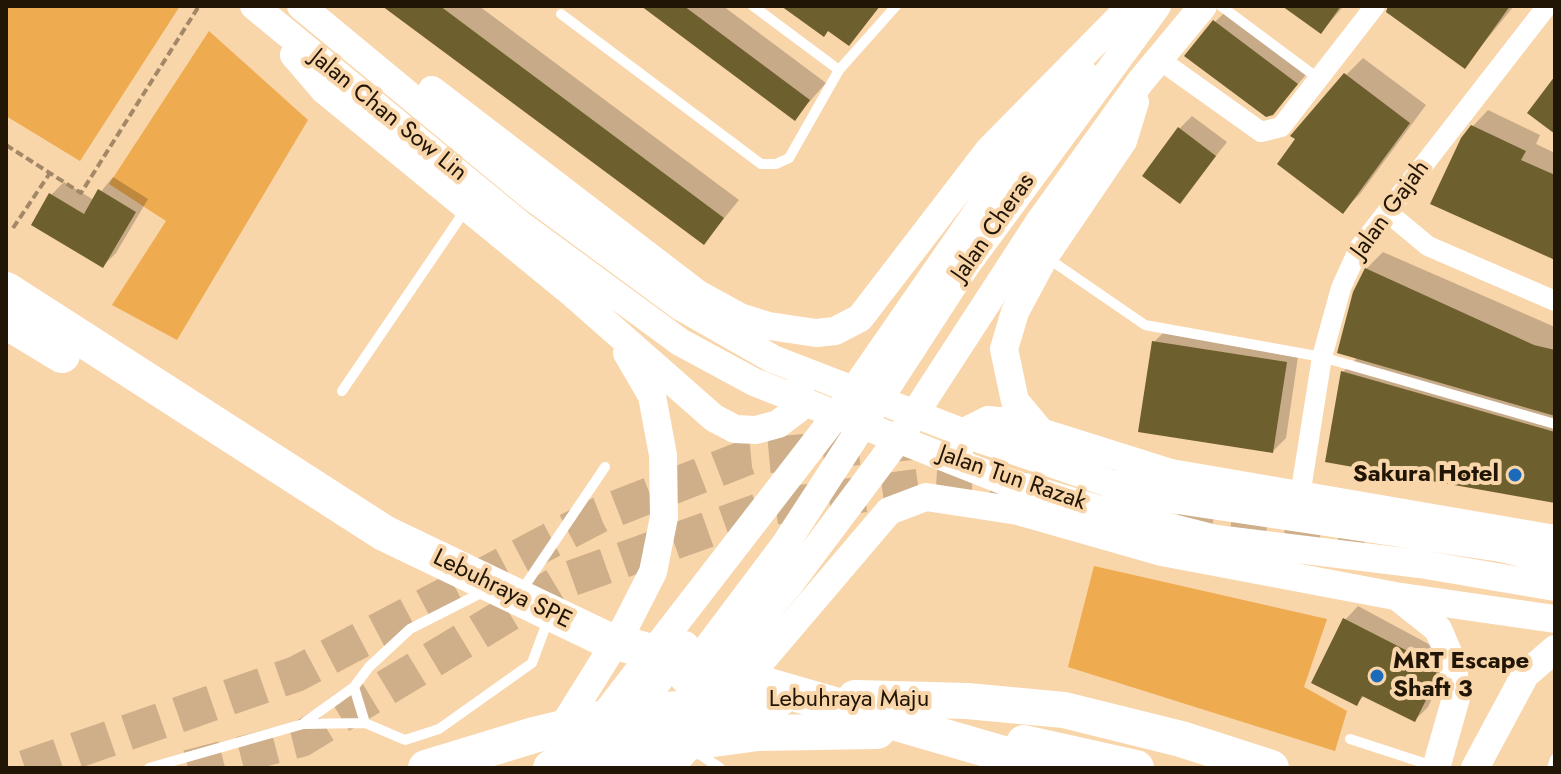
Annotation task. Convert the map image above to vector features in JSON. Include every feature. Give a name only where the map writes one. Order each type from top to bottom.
[{"type":"highway","name":"Lebuhraya SPE","points":[[6,290],[384,533],[603,638],[1052,768]]},
{"type":"highway","name":"Lebuhraya SPE","points":[[6,321],[384,551],[581,644],[968,768]]},
{"type":"highway","name":"Lebuhraya Maju","points":[[426,768],[479,750],[613,716],[783,698],[967,701],[1064,710],[1181,739],[1271,768]]},
{"type":"highway","name":"Lebuhraya Maju","points":[[551,768],[610,753],[758,733],[835,730],[955,734],[1039,745],[1136,768]]},
{"type":"street","points":[[254,6],[324,90],[573,294],[714,418],[735,429],[756,430],[778,424],[798,409],[802,376],[793,359],[740,317],[698,294],[639,251],[395,61],[306,9]]},
{"type":"street","name":"Jalan Chan Sow Lin","points":[[254,6],[522,226]]},
{"type":"street","points":[[564,768],[838,413],[989,195],[1133,6]]},
{"type":"street","points":[[740,317],[816,333],[835,331],[860,318],[989,150],[1133,6]]},
{"type":"street","name":"Jalan Cheras","points":[[618,768],[784,546],[967,264],[1157,6]]},
{"type":"street","points":[[636,768],[788,586],[899,438],[1040,221],[1140,82],[1203,6]]},
{"type":"street","points":[[1160,60],[1261,132],[1281,127],[1375,6]]},
{"type":"street","name":"Jalan Gajah","points":[[1300,496],[1322,357],[1341,288],[1359,248],[1541,8]]},
{"type":"street","name":"Jalan Chan Sow Lin","points":[[306,9],[532,197]]},
{"type":"street","points":[[1041,432],[1015,401],[1004,349],[1015,312],[1045,256],[1123,141],[1140,82]]},
{"type":"street","name":"Jalan Tun Razak","points":[[532,197],[680,306],[773,359],[1109,483],[1171,499],[1501,548],[1555,561]]},
{"type":"street","points":[[1387,212],[1428,246],[1555,301]]},
{"type":"street","name":"Jalan Tun Razak","points":[[522,226],[680,342],[754,382],[1004,481],[1216,539],[1420,564],[1555,587]]},
{"type":"street","points":[[537,768],[639,600],[653,572],[664,517],[663,455],[652,396],[617,335]]},
{"type":"street","points":[[1018,511],[982,495],[965,481],[959,449],[970,429],[988,420],[1009,422],[1171,473],[1555,539]]},
{"type":"street","name":"Jalan Cheras","points":[[593,768],[654,684],[843,458]]},
{"type":"street","points":[[679,758],[889,511],[926,497],[1018,511],[1162,552],[1395,596],[1555,619]]},
{"type":"street","points":[[1395,596],[1438,629],[1453,664],[1456,698],[1436,768]]},
{"type":"street","points":[[1475,768],[1525,675],[1555,649]]},
{"type":"lane","points":[[753,6],[839,70]]},
{"type":"lane","points":[[561,14],[761,164],[776,164],[789,158],[839,70],[896,6]]},
{"type":"lane","points":[[1221,6],[1319,79]]},
{"type":"lane","points":[[342,391],[466,209]]},
{"type":"lane","points":[[1045,256],[1145,325],[1322,357],[1555,424]]},
{"type":"lane","points":[[526,584],[605,467]]},
{"type":"lane","points":[[303,724],[354,687],[369,667],[410,629],[494,586],[526,584]]},
{"type":"lane","points":[[149,768],[303,724],[365,723],[405,740],[439,729],[532,663],[550,623],[526,584]]},
{"type":"lane","points":[[354,687],[365,723]]},
{"type":"lane","points":[[439,729],[454,768]]},
{"type":"lane","points":[[1350,739],[1436,768]]},
{"type":"lane","points":[[679,758],[720,768]]},
{"type":"lane","points":[[1552,768],[1555,759]]},
{"type":"path","points":[[6,145],[81,193],[199,6]]},
{"type":"path","points":[[13,228],[50,173]]},
{"type":"shaded area","points":[[6,6],[180,6],[80,161],[6,116]]},
{"type":"shaded area","points":[[209,31],[308,120],[177,340],[112,305],[166,221],[109,184]]},
{"type":"shaded area","points":[[1094,566],[1327,619],[1304,687],[1347,711],[1335,751],[1068,667]]},
{"type":"building","points":[[382,6],[440,6],[724,218],[704,245]]},
{"type":"building","points":[[641,6],[684,6],[810,100],[795,121]]},
{"type":"building","points":[[781,6],[880,6],[849,46],[828,31],[824,37]]},
{"type":"building","points":[[1282,6],[1341,6],[1321,34]]},
{"type":"building","points":[[1388,6],[1510,6],[1465,69],[1386,12]]},
{"type":"building","points":[[1213,20],[1298,84],[1273,115],[1266,117],[1184,56]]},
{"type":"building","points":[[1344,73],[1410,123],[1343,214],[1277,164],[1295,139],[1290,136]]},
{"type":"building","points":[[1555,76],[1555,134],[1527,113]]},
{"type":"building","points":[[1471,125],[1526,151],[1521,160],[1555,175],[1555,260],[1430,204],[1461,138]]},
{"type":"building","points":[[1178,127],[1216,156],[1180,204],[1142,176]]},
{"type":"building","points":[[98,189],[136,212],[103,268],[31,225],[49,193],[84,214]]},
{"type":"building","points":[[1365,268],[1534,345],[1555,350],[1555,416],[1337,353],[1353,292]]},
{"type":"building","points":[[1152,341],[1287,362],[1273,453],[1138,432]]},
{"type":"building","points":[[1341,371],[1555,432],[1555,503],[1325,462]]},
{"type":"building","name":"MRT Escape Shaft 3","points":[[1343,618],[1435,665],[1437,678],[1415,722],[1362,696],[1357,706],[1311,683]]},
{"type":"tunnel","points":[[25,768],[296,674],[599,515],[748,457],[925,441]]},
{"type":"tunnel","points":[[188,768],[301,739],[561,582],[771,507],[931,485],[1033,491]]},
{"type":"tunnel","points":[[1178,513],[1364,545]]},
{"type":"place","name":"Sakura Hotel","points":[[1515,475]]},
{"type":"place","name":"MRT Escape Shaft 3","points":[[1377,676]]}]
